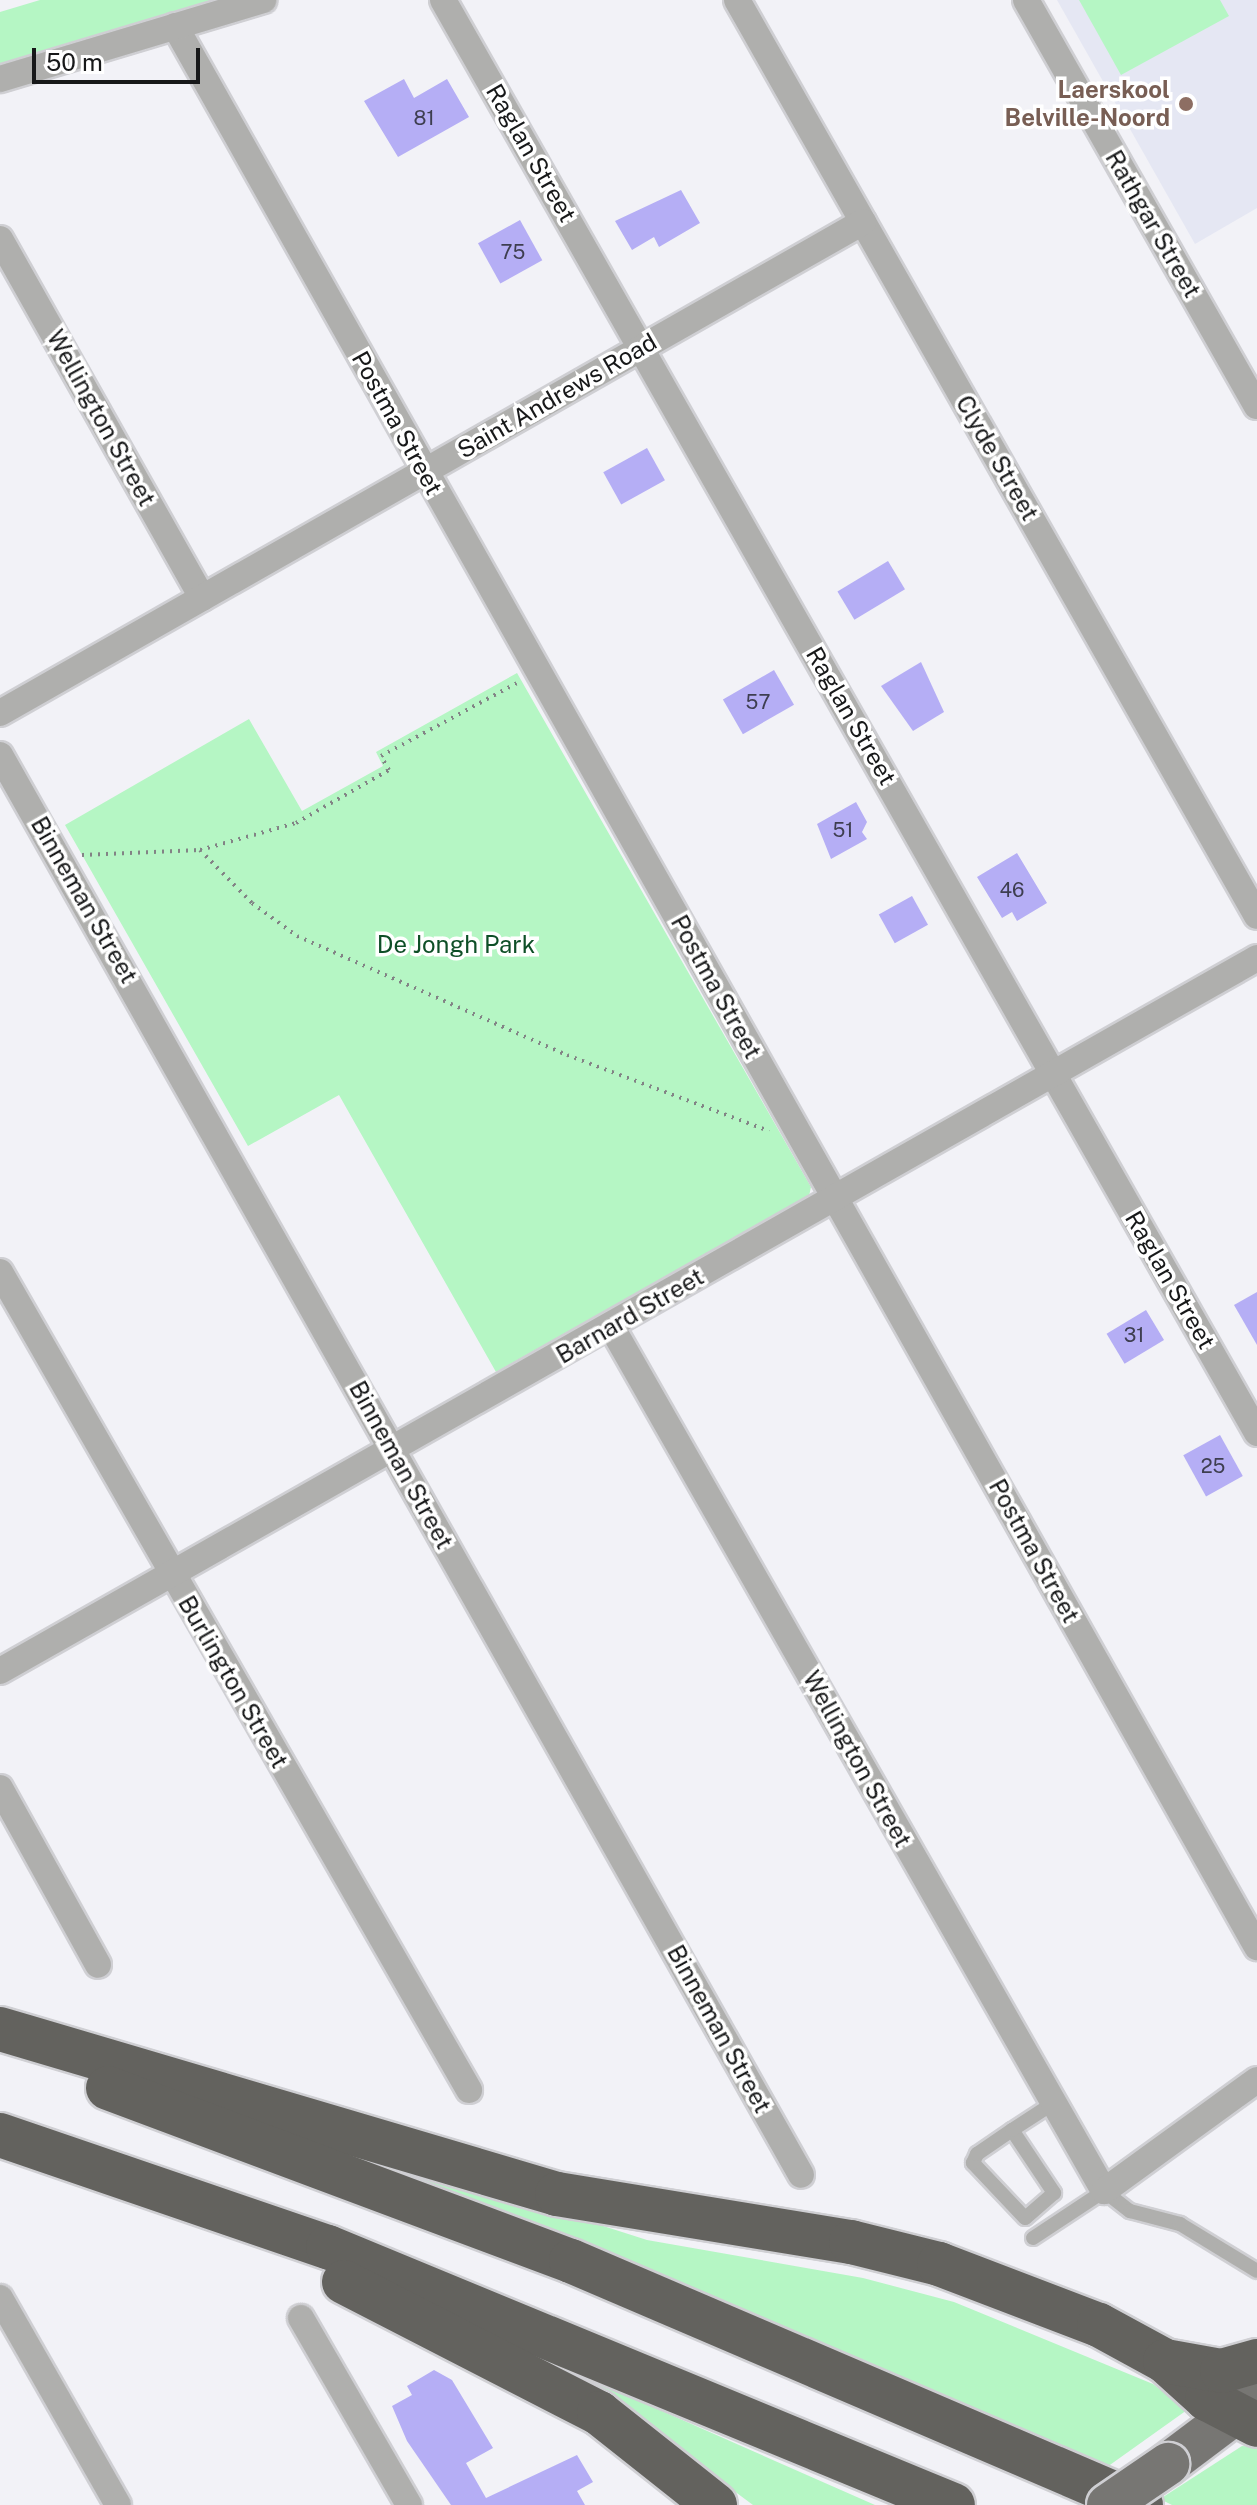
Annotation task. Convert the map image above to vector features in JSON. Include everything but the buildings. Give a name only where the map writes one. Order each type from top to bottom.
[{"type":"highway","points":[[0,2029],[557,2194],[851,2242],[939,2264],[1022,2291],[1165,2361],[1207,2399],[1251,2412]]},
{"type":"highway","points":[[0,2051],[571,2261],[1141,2505]]},
{"type":"highway","points":[[0,2135],[328,2247],[953,2505]]},
{"type":"highway","points":[[0,2145],[346,2283],[507,2361],[599,2413],[715,2505]]},
{"type":"highway","points":[[1165,2361],[1222,2371],[1257,2361]]},
{"type":"main road","points":[[1108,2505],[1251,2412]]},
{"type":"street","points":[[0,79],[263,0]]},
{"type":"street","name":"Raglan Street","points":[[443,0],[1257,1433]]},
{"type":"street","name":"Clyde Street","points":[[737,0],[1257,916]]},
{"type":"street","name":"Rathgar Street","points":[[1026,0],[1257,406]]},
{"type":"street","name":"Postma Street","points":[[175,26],[1257,1947]]},
{"type":"street","name":"Saint Andrews Road","points":[[0,713],[863,222]]},
{"type":"street","name":"Wellington Street","points":[[0,239],[202,598]]},
{"type":"street","name":"Binneman Street","points":[[0,755],[801,2175]]},
{"type":"street","name":"Barnard Street","points":[[0,1671],[836,1200],[1257,958]]},
{"type":"street","name":"Burlington Street","points":[[0,1272],[469,2090]]},
{"type":"street","name":"Wellington Street","points":[[611,1326],[1104,2191]]},
{"type":"street","points":[[0,1788],[98,1965]]},
{"type":"street","points":[[1104,2191],[1257,2080]]},
{"type":"street","points":[[0,2298],[118,2505]]},
{"type":"street","points":[[301,2318],[409,2505]]},
{"type":"lane","points":[[1012,2130],[1054,2193],[1025,2218],[973,2167],[977,2154],[1012,2130],[1052,2104]]},
{"type":"lane","points":[[1033,2238],[1104,2191],[1130,2211],[1180,2224],[1257,2271]]},
{"type":"path","points":[[74,855],[200,850],[296,823],[389,770],[381,756],[523,680]]},
{"type":"path","points":[[200,850],[252,903],[297,936],[591,1064],[782,1136]]},
{"type":"shaded area","name":"Laerskool Belville-Noord","points":[[1057,0],[1257,0],[1257,208],[1195,244]]},
{"type":"green space","points":[[40,0],[224,0],[0,67],[0,12]]},
{"type":"green space","points":[[1079,0],[1220,0],[1229,16],[1121,75]]},
{"type":"green space","name":"De Jongh Park","points":[[517,673],[811,1187],[809,1196],[496,1372],[339,1095],[248,1146],[65,825],[249,719],[302,811],[383,766],[376,752]]},
{"type":"green space","points":[[382,2155],[647,2240],[863,2278],[954,2302],[1153,2384],[1187,2410],[1100,2472],[380,2168]]},
{"type":"green space","points":[[526,2351],[875,2505],[753,2505],[637,2419]]},
{"type":"green space","points":[[1242,2446],[1257,2447],[1257,2505],[1172,2505],[1160,2499]]},
{"type":"place","name":"Laerskool Belville-Noord","points":[[1186,104]]}]
